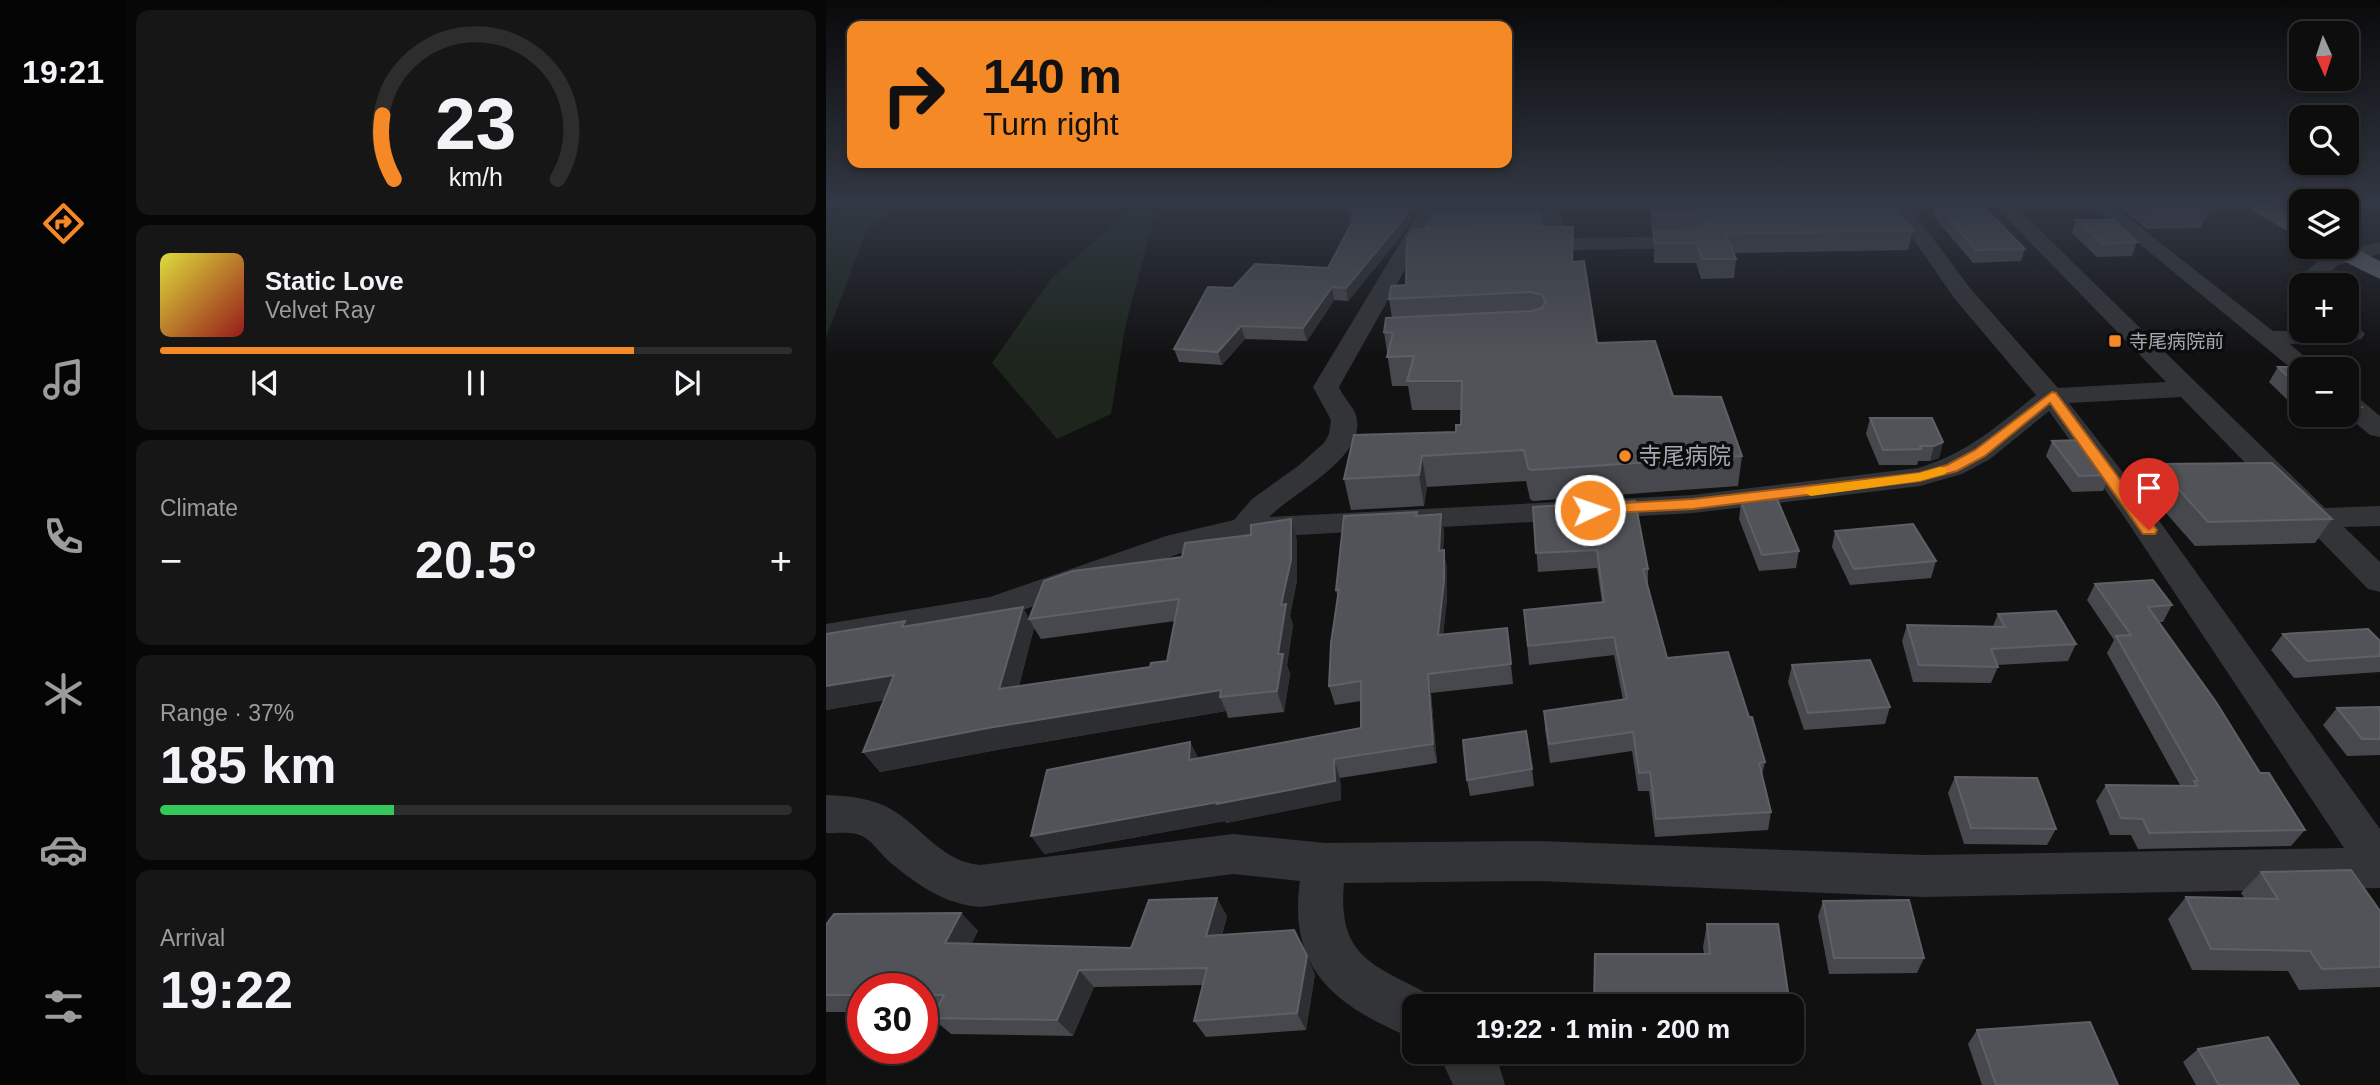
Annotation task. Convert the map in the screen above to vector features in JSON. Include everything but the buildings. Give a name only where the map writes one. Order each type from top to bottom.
[{"type":"highway","points":[[2357,259],[2380,271]]},
{"type":"street","points":[[1245,528],[1254,513],[1303,477],[1335,447],[1342,436],[1345,423],[1326,387],[1401,256]]},
{"type":"street","points":[[1935,256],[1962,293],[2052,396],[2134,508],[2380,866]]},
{"type":"street","points":[[2054,256],[2380,581]]},
{"type":"street","points":[[2165,256],[2292,357]]},
{"type":"street","points":[[2315,273],[2332,259]]},
{"type":"street","points":[[1354,338],[1381,337]]},
{"type":"street","points":[[2269,338],[2289,337]]},
{"type":"street","points":[[826,637],[961,616],[995,608],[1177,543],[1245,528],[1693,504],[1920,477],[1952,468],[1980,453],[2052,396],[2188,389]]},
{"type":"street","points":[[2359,412],[2380,429]]},
{"type":"street","points":[[2319,518],[2380,516]]},
{"type":"street","points":[[826,814],[856,815],[879,824],[906,850],[958,884],[1006,884],[1233,854],[1325,863],[1538,862],[1924,876],[2380,866]]},
{"type":"street","points":[[1325,863],[1318,892],[1324,938],[1344,973],[1402,1007]]},
{"type":"street","points":[[1473,1064],[1479,1085]]},
{"type":"shaded area","points":[[826,256],[857,256],[826,338]]},
{"type":"shaded area","points":[[1078,256],[1144,256],[1125,328],[1111,414],[1057,439],[992,363],[1051,279]]},
{"type":"slow traffic","points":[[1811,492],[1920,477],[1940,471]]},
{"type":"place","name":"寺尾病院前","points":[[2115,341]]},
{"type":"place","name":"寺尾病院","points":[[1625,456]]},
{"type":"route","points":[[1590,510],[1693,504],[1920,477],[1952,468],[1980,453],[2052,396],[2149,530]]}]
